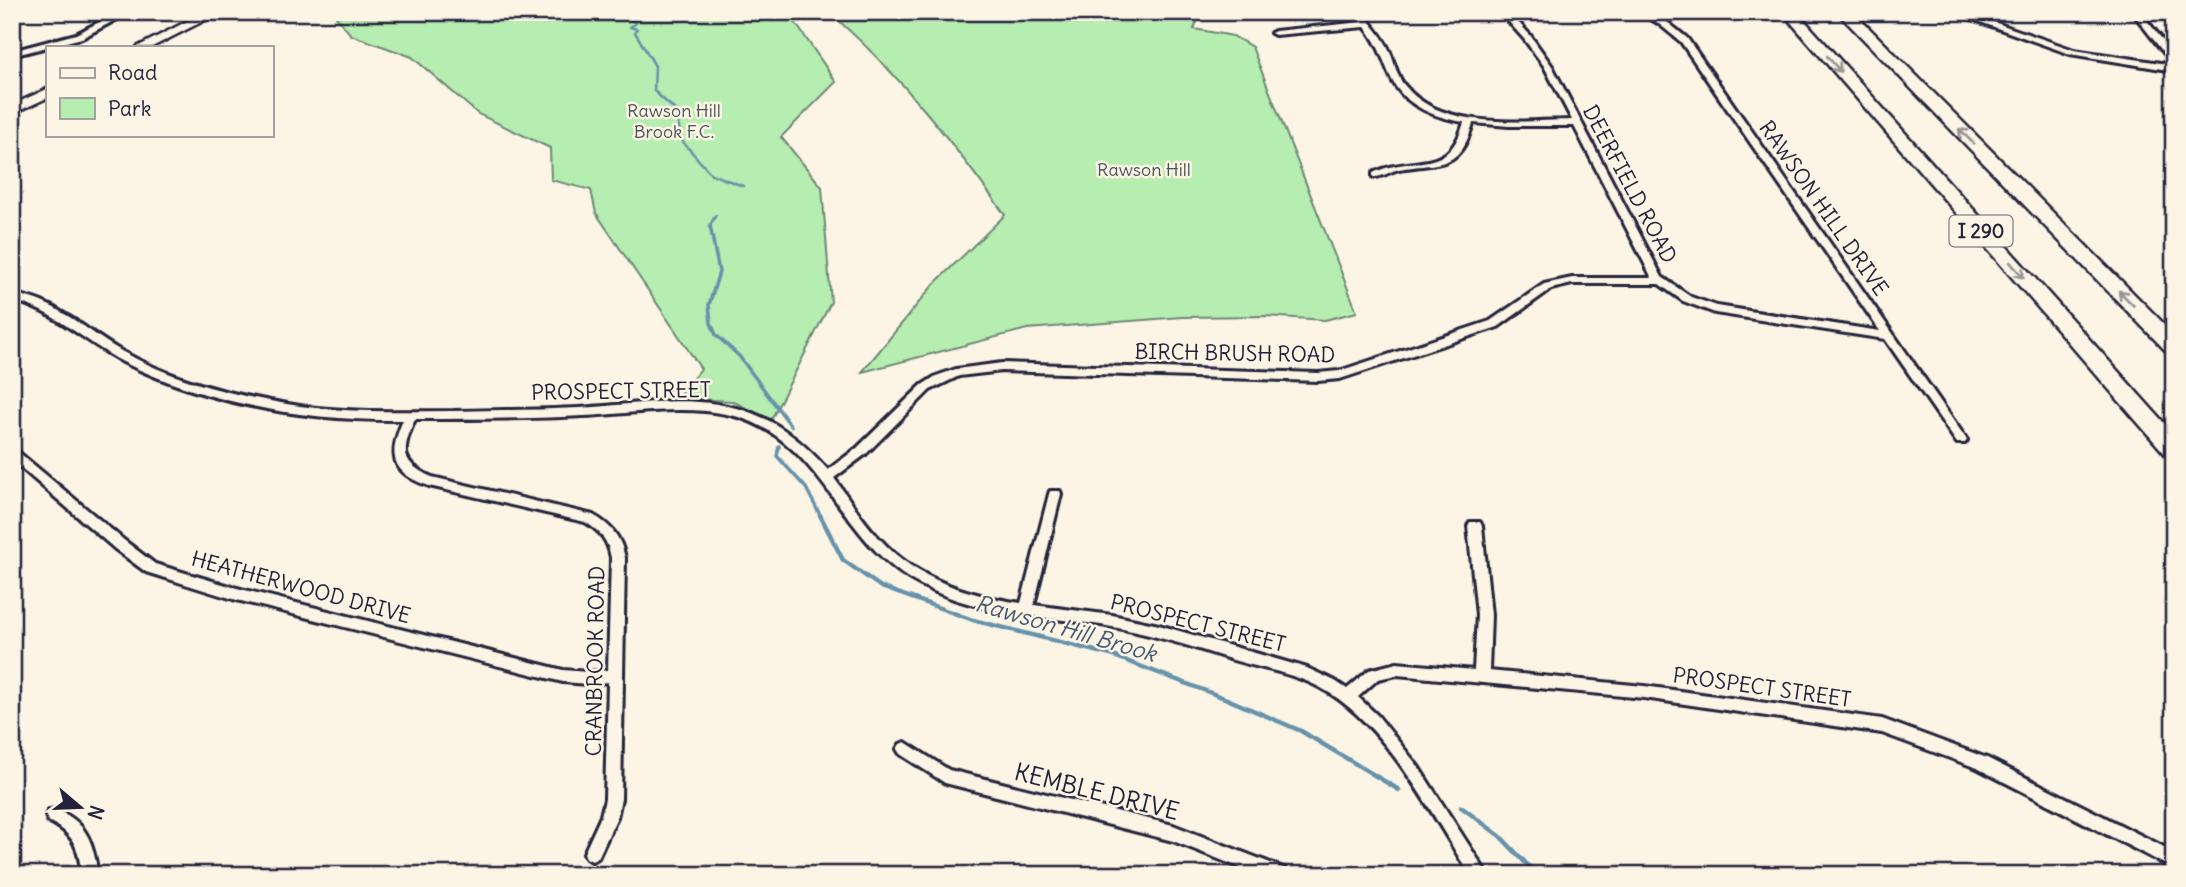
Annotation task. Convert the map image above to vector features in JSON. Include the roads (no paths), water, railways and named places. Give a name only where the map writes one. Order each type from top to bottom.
[{"type":"highway","name":"I 290","points":[[1789,12],[2174,449]]},
{"type":"highway","name":"I 290","points":[[1844,12],[2174,347]]},
{"type":"street","points":[[12,54],[79,36],[126,12]]},
{"type":"street","points":[[145,46],[215,12]]},
{"type":"street","points":[[1358,12],[1382,44],[1398,84],[1405,94],[1430,109],[1469,120],[1577,123]]},
{"type":"street","name":"DEERFIELD ROAD","points":[[1504,12],[1546,63],[1660,281],[1687,299],[1715,309],[1889,336]]},
{"type":"street","name":"RAWSON HILL DRIVE","points":[[1643,12],[1662,22],[1684,40],[1961,440]]},
{"type":"street","points":[[1956,12],[2073,52],[2174,68]]},
{"type":"street","points":[[2136,12],[2174,60]]},
{"type":"street","points":[[1275,33],[1366,24]]},
{"type":"street","points":[[12,110],[46,93]]},
{"type":"street","points":[[1376,175],[1385,170],[1424,165],[1446,158],[1464,142],[1469,120]]},
{"type":"street","name":"BIRCH BRUSH ROAD","points":[[829,475],[865,448],[907,401],[929,384],[965,370],[1002,367],[1318,377],[1340,375],[1494,324],[1548,286],[1572,281],[1660,281]]},
{"type":"street","name":"PROSPECT STREET","points":[[12,296],[45,304],[139,366],[195,385],[323,413],[556,414],[661,408],[728,410],[751,416],[806,451],[829,475],[856,521],[896,565],[955,594],[1026,611],[1153,629],[1303,673],[1348,697],[1374,674],[1387,670],[1727,702],[1882,726],[1982,763],[2174,861]]},
{"type":"street","name":"CRANBROOK ROAD","points":[[411,415],[399,447],[400,462],[407,471],[429,481],[568,511],[600,524],[612,535],[618,558],[612,806],[592,853]]},
{"type":"street","name":"HEATHERWOOD DRIVE","points":[[12,453],[151,568],[233,593],[562,676],[588,678],[617,675]]},
{"type":"street","points":[[1026,611],[1055,494]]},
{"type":"street","points":[[1475,526],[1484,615],[1481,677]]},
{"type":"street","points":[[1348,697],[1372,720],[1398,754],[1480,875]]},
{"type":"street","name":"KEMBLE DRIVE","points":[[905,749],[945,776],[1173,833],[1280,875]]},
{"type":"street","points":[[54,816],[80,833],[90,875]]},
{"type":"waterway","name":"Rawson Hill Brook","points":[[624,12],[634,17],[631,20],[636,23],[630,27],[637,29],[635,32],[655,66],[654,91],[675,110],[682,141],[711,174],[743,186]]},
{"type":"waterway","name":"Rawson Hill Brook","points":[[710,225],[716,215]]},
{"type":"waterway","name":"Rawson Hill Brook","points":[[710,225],[719,272],[709,305],[711,323],[716,335],[739,356],[791,426]]},
{"type":"waterway","name":"Rawson Hill Brook","points":[[779,446],[777,456],[806,488],[821,517]]},
{"type":"waterway","name":"Rawson Hill Brook","points":[[820,515],[843,560],[881,587],[973,620],[1111,655],[1227,699],[1301,731],[1399,790]]},
{"type":"waterway","name":"Rawson Hill Brook","points":[[1461,807],[1500,836],[1537,875]]},
{"type":"park label","name":"Rawson Hill Brook F.C.","points":[[674,120]]},
{"type":"park label","name":"Rawson Hill","points":[[1144,169]]}]
